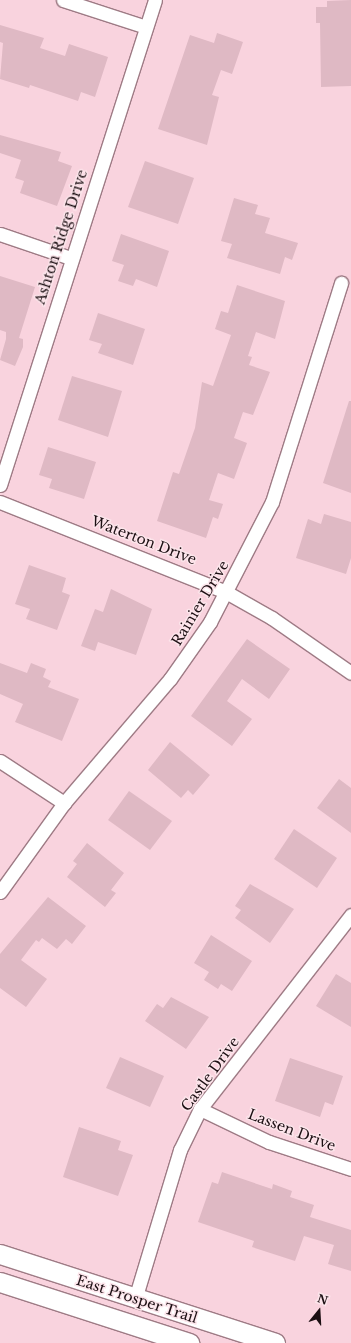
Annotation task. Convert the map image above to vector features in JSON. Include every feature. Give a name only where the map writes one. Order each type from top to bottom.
[{"type":"main road","name":"East Prosper Trail","points":[[0,1254],[274,1343]]},
{"type":"main road","name":"East Prosper Trail","points":[[0,1282],[189,1343]]},
{"type":"street","points":[[63,0],[146,28]]},
{"type":"street","name":"Ashton Ridge Drive","points":[[0,485],[70,258],[155,0]]},
{"type":"street","points":[[0,234],[70,258]]},
{"type":"street","name":"Rainier Drive","points":[[0,892],[64,802],[170,679],[226,592],[272,502],[340,283]]},
{"type":"street","name":"Waterton Drive","points":[[0,502],[226,592],[272,618],[351,673]]},
{"type":"street","points":[[0,761],[64,802]]},
{"type":"street","name":"Castle Drive","points":[[135,1299],[180,1150],[200,1109],[351,915]]},
{"type":"street","name":"Lassen Drive","points":[[200,1109],[269,1142],[351,1168]]},
{"type":"building","points":[[351,0],[351,86],[321,87],[320,23],[316,23],[316,7],[327,7],[327,1]]},
{"type":"building","points":[[0,25],[44,38],[40,48],[65,56],[69,44],[108,57],[95,97],[81,92],[78,101],[30,85],[29,88],[0,79],[3,43],[0,42]]},
{"type":"building","points":[[217,33],[243,42],[232,74],[221,70],[212,95],[219,97],[207,145],[158,129],[190,35],[214,43]]},
{"type":"building","points":[[0,135],[61,152],[58,161],[72,166],[57,206],[20,193],[24,181],[15,178],[21,160],[0,153]]},
{"type":"building","points":[[145,161],[194,178],[178,224],[128,207]]},
{"type":"building","points":[[234,198],[258,205],[255,214],[270,218],[265,233],[298,243],[292,260],[285,257],[280,274],[227,258],[232,244],[221,241]]},
{"type":"building","points":[[121,234],[169,251],[157,287],[136,279],[133,286],[118,281],[124,265],[112,261]]},
{"type":"building","points":[[0,276],[35,287],[19,338],[23,339],[23,347],[15,366],[0,360],[6,339],[6,332],[0,330]]},
{"type":"building","points":[[237,285],[285,301],[275,339],[256,332],[248,356],[252,357],[249,365],[270,372],[253,415],[243,412],[234,438],[247,443],[234,479],[218,473],[209,500],[223,504],[218,519],[213,517],[206,538],[157,521],[173,472],[179,474],[195,428],[202,382],[213,386],[231,335],[215,329],[221,311],[228,313]]},
{"type":"building","points":[[98,313],[145,329],[133,365],[98,353],[102,344],[89,340]]},
{"type":"building","points":[[72,376],[122,391],[108,437],[58,420]]},
{"type":"building","points":[[349,401],[351,401],[351,493],[323,483]]},
{"type":"building","points":[[48,447],[96,462],[84,499],[49,488],[52,479],[39,475]]},
{"type":"building","points":[[324,514],[351,522],[351,558],[346,574],[296,558],[308,519],[321,524]]},
{"type":"building","points":[[29,565],[66,578],[62,592],[70,595],[57,630],[26,619],[30,609],[15,604]]},
{"type":"building","points":[[111,589],[152,609],[136,655],[98,642],[95,651],[81,646],[95,609],[103,612]]},
{"type":"building","points":[[247,639],[290,669],[269,699],[242,679],[227,701],[252,719],[232,746],[191,716]]},
{"type":"building","points":[[0,663],[27,673],[31,663],[46,669],[43,677],[51,681],[48,687],[79,699],[62,741],[15,722],[23,704],[0,694]]},
{"type":"building","points":[[170,742],[210,775],[193,795],[188,790],[181,798],[148,770]]},
{"type":"building","points":[[339,779],[351,788],[351,833],[317,808]]},
{"type":"building","points":[[129,791],[172,821],[150,850],[108,820]]},
{"type":"building","points":[[294,829],[337,858],[317,888],[274,859]]},
{"type":"building","points":[[87,843],[124,873],[111,890],[116,893],[105,907],[67,877],[77,864],[73,861]]},
{"type":"building","points":[[250,884],[294,909],[270,943],[235,918],[241,910],[235,906]]},
{"type":"building","points":[[48,897],[86,926],[72,944],[66,939],[57,949],[42,938],[39,942],[36,940],[21,960],[47,979],[26,1007],[0,988],[0,954]]},
{"type":"building","points":[[211,935],[252,961],[232,991],[221,984],[218,989],[204,980],[209,972],[194,963]]},
{"type":"building","points":[[336,974],[351,983],[351,1027],[316,1006]]},
{"type":"building","points":[[171,997],[209,1017],[186,1049],[145,1021],[157,1004],[163,1008]]},
{"type":"building","points":[[120,1057],[164,1076],[150,1107],[106,1088]]},
{"type":"building","points":[[290,1058],[343,1076],[333,1105],[325,1102],[320,1117],[275,1101]]},
{"type":"building","points":[[79,1127],[121,1141],[118,1150],[133,1155],[118,1196],[63,1177]]},
{"type":"building","points":[[222,1172],[272,1189],[273,1184],[292,1191],[290,1197],[314,1205],[310,1217],[351,1230],[351,1271],[328,1264],[334,1245],[304,1236],[295,1261],[252,1247],[254,1241],[198,1222],[212,1182],[218,1184]]}]
